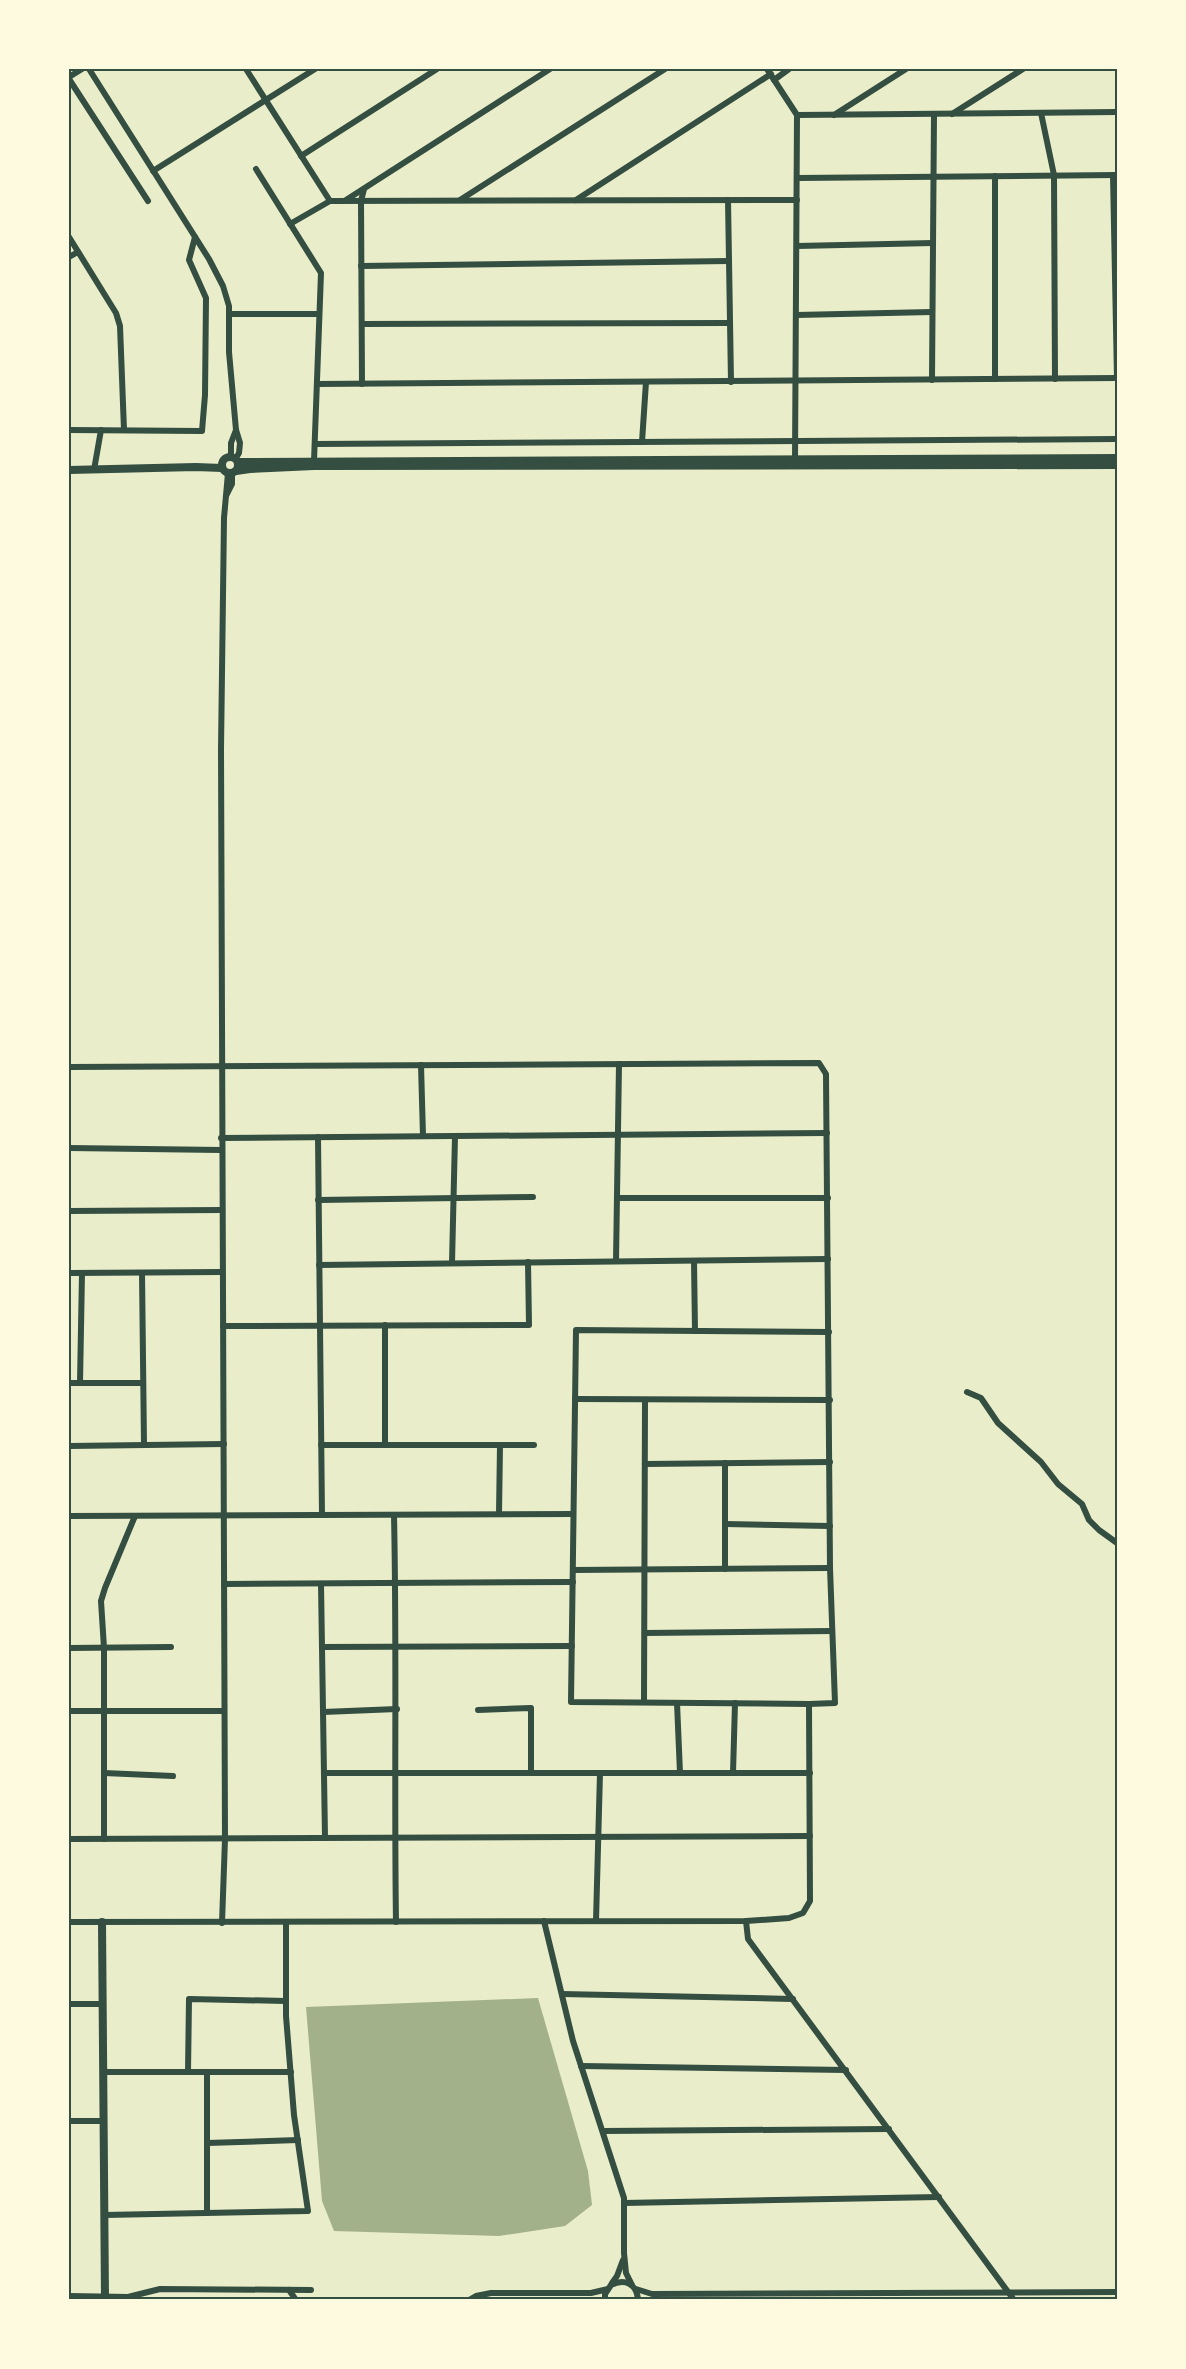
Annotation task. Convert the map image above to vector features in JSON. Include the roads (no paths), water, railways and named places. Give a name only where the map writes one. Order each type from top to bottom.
[{"type":"street","points":[[82,69],[69,78],[148,201]]},
{"type":"street","points":[[89,69],[224,286],[229,314],[229,352],[236,430],[231,443],[235,459],[228,470],[232,484],[226,496],[221,738],[220,1068],[225,1839],[222,1923]]},
{"type":"street","points":[[246,69],[330,201]]},
{"type":"street","points":[[153,171],[315,69]]},
{"type":"street","points":[[301,156],[437,69]]},
{"type":"street","points":[[345,201],[550,69]]},
{"type":"street","points":[[459,201],[665,69]]},
{"type":"street","points":[[576,200],[771,74],[789,69]]},
{"type":"street","points":[[833,115],[906,69]]},
{"type":"street","points":[[952,114],[1023,69]]},
{"type":"street","points":[[771,74],[797,115],[795,462]]},
{"type":"street","points":[[797,115],[1117,112]]},
{"type":"street","points":[[1041,113],[1054,176],[1055,379]]},
{"type":"street","points":[[932,380],[934,114]]},
{"type":"street","points":[[256,169],[321,273],[314,461]]},
{"type":"street","points":[[316,384],[1117,378],[1115,175],[797,178]]},
{"type":"street","points":[[995,176],[995,379]]},
{"type":"street","points":[[362,384],[361,201],[364,189]]},
{"type":"street","points":[[728,200],[731,382]]},
{"type":"street","points":[[290,224],[330,201],[797,200]]},
{"type":"street","points":[[69,237],[116,313],[120,326],[124,430]]},
{"type":"street","points":[[69,430],[202,431],[207,298],[189,260],[195,237]]},
{"type":"street","points":[[797,246],[933,243]]},
{"type":"street","points":[[69,257],[78,252]]},
{"type":"street","points":[[361,266],[729,261]]},
{"type":"street","points":[[796,315],[933,312]]},
{"type":"street","points":[[229,314],[319,314]]},
{"type":"street","points":[[362,324],[730,323]]},
{"type":"street","points":[[642,442],[646,382]]},
{"type":"street","points":[[94,470],[101,430]]},
{"type":"street","points":[[315,444],[1117,439]]},
{"type":"street","points":[[69,470],[196,466],[228,470],[314,466],[1117,458]]},
{"type":"street","points":[[235,459],[1117,465]]},
{"type":"street","points":[[228,470],[235,459]]},
{"type":"street","points":[[69,1067],[220,1068],[819,1063],[826,1074],[830,1400],[830,1568],[835,1703],[571,1702],[576,1330],[829,1332]]},
{"type":"street","points":[[616,1262],[619,1064]]},
{"type":"street","points":[[421,1065],[423,1136]]},
{"type":"street","points":[[221,1138],[827,1133]]},
{"type":"street","points":[[452,1263],[455,1136]]},
{"type":"street","points":[[318,1137],[322,1515]]},
{"type":"street","points":[[69,1148],[221,1150]]},
{"type":"street","points":[[318,1200],[532,1197]]},
{"type":"street","points":[[617,1198],[828,1198]]},
{"type":"street","points":[[69,1211],[222,1210]]},
{"type":"street","points":[[319,1265],[828,1259]]},
{"type":"street","points":[[694,1261],[695,1331]]},
{"type":"street","points":[[223,1326],[529,1325],[528,1262]]},
{"type":"street","points":[[69,1274],[222,1272]]},
{"type":"street","points":[[80,1383],[82,1273]]},
{"type":"street","points":[[142,1273],[144,1445]]},
{"type":"street","points":[[385,1325],[385,1445]]},
{"type":"street","points":[[69,1383],[143,1383]]},
{"type":"street","points":[[967,1392],[981,1398],[998,1423],[1041,1462],[1058,1484],[1082,1504],[1089,1520],[1117,1543]]},
{"type":"street","points":[[575,1399],[830,1400]]},
{"type":"street","points":[[644,1702],[645,1400]]},
{"type":"street","points":[[69,1446],[224,1444]]},
{"type":"street","points":[[321,1445],[534,1444]]},
{"type":"street","points":[[499,1514],[500,1445]]},
{"type":"street","points":[[645,1464],[830,1462]]},
{"type":"street","points":[[725,1463],[725,1569]]},
{"type":"street","points":[[69,1516],[573,1514]]},
{"type":"street","points":[[394,1515],[397,1709],[394,1773],[396,1922]]},
{"type":"street","points":[[104,1839],[103,1595],[135,1516]]},
{"type":"street","points":[[725,1524],[830,1526]]},
{"type":"street","points":[[573,1570],[830,1568]]},
{"type":"street","points":[[224,1584],[573,1582]]},
{"type":"street","points":[[321,1584],[325,1838]]},
{"type":"street","points":[[645,1633],[832,1631]]},
{"type":"street","points":[[322,1647],[572,1646]]},
{"type":"street","points":[[69,1648],[171,1647]]},
{"type":"street","points":[[677,1703],[680,1773]]},
{"type":"street","points":[[733,1773],[735,1703]]},
{"type":"street","points":[[69,1922],[746,1921],[789,1918],[802,1913],[810,1901],[809,1704]]},
{"type":"street","points":[[478,1710],[531,1708],[531,1773]]},
{"type":"street","points":[[323,1712],[397,1709]]},
{"type":"street","points":[[69,1711],[224,1711]]},
{"type":"street","points":[[104,1773],[173,1776]]},
{"type":"street","points":[[324,1773],[810,1773]]},
{"type":"street","points":[[596,1921],[600,1773]]},
{"type":"street","points":[[69,1839],[810,1836]]},
{"type":"street","points":[[746,1921],[748,1939],[1014,2300]]},
{"type":"street","points":[[102,1922],[105,2298]]},
{"type":"street","points":[[105,2216],[308,2211],[291,2072],[286,2001],[286,1922]]},
{"type":"street","points":[[544,1922],[581,2066],[624,2204],[626,2273],[638,2300]]},
{"type":"street","points":[[561,1994],[793,1999]]},
{"type":"street","points":[[188,2072],[189,1999],[286,2001]]},
{"type":"street","points":[[69,2004],[103,2004]]},
{"type":"street","points":[[581,2066],[846,2070]]},
{"type":"street","points":[[103,2072],[291,2072]]},
{"type":"street","points":[[207,2072],[207,2213]]},
{"type":"street","points":[[69,2121],[104,2121]]},
{"type":"street","points":[[603,2131],[889,2129]]},
{"type":"street","points":[[207,2143],[298,2140]]},
{"type":"street","points":[[624,2204],[939,2197]]},
{"type":"street","points":[[605,2300],[609,2287],[618,2276],[624,2253]]},
{"type":"street","points":[[469,2300],[491,2293],[591,2293],[622,2281],[652,2294],[1117,2292]]},
{"type":"street","points":[[69,2296],[128,2297],[160,2289],[311,2290]]},
{"type":"street","points":[[290,2290],[296,2300]]},
{"type":"street","points":[[952,2292],[952,2300]]},
{"type":"street","points":[[128,2297],[135,2300]]}]
